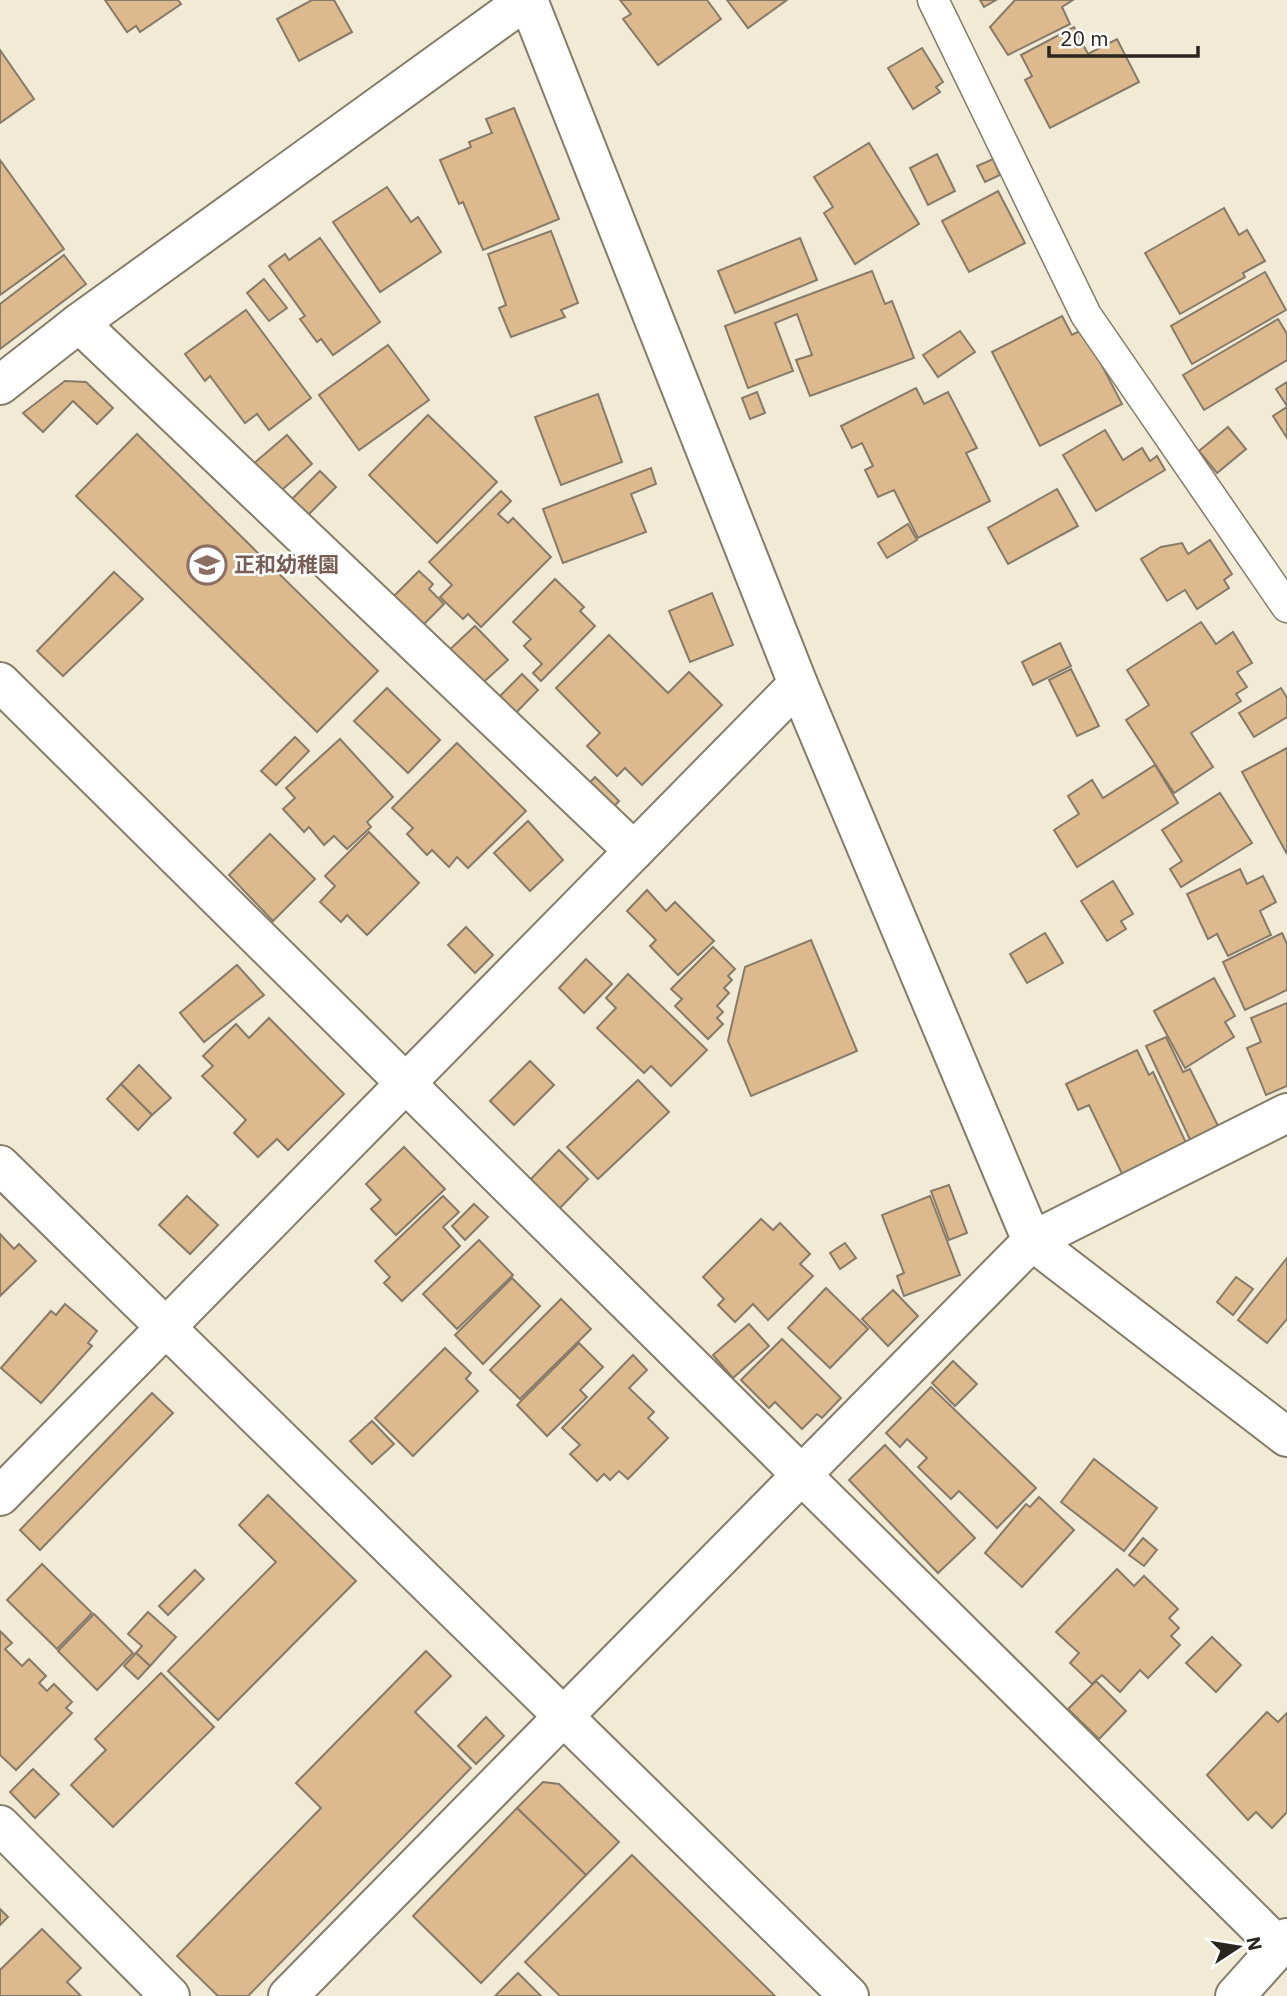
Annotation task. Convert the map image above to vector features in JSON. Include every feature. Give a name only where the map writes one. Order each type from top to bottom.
[{"type":"street","points":[[0,385],[79,323],[527,0],[798,684],[1032,1241],[1287,1437]]},
{"type":"street","points":[[79,323],[634,852]]},
{"type":"street","points":[[0,682],[802,1476],[1283,1943],[1235,1996]]},
{"type":"street","points":[[0,1496],[798,684]]},
{"type":"street","points":[[288,1996],[1032,1241],[1287,1113]]},
{"type":"street","points":[[0,1165],[849,1996]]},
{"type":"street","points":[[0,1825],[170,1996]]},
{"type":"lane","points":[[933,0],[1086,315],[1287,607]]},
{"type":"building","points":[[105,0],[178,0],[181,4],[140,32],[136,26],[127,32]]},
{"type":"building","points":[[312,0],[334,0],[352,32],[299,61],[277,19]]},
{"type":"building","points":[[620,0],[707,0],[721,19],[658,65],[623,19],[631,14]]},
{"type":"building","points":[[727,0],[787,0],[748,28]]},
{"type":"building","points":[[980,0],[996,0],[984,7]]},
{"type":"building","points":[[1015,0],[1073,0],[1062,7],[1070,24],[1008,55],[990,27]]},
{"type":"building","points":[[1074,27],[1088,54],[1117,39],[1139,82],[1050,128],[1025,80],[1032,76],[1021,55]]},
{"type":"building","points":[[922,48],[943,82],[936,87],[940,92],[913,109],[888,68]]},
{"type":"building","points":[[0,50],[34,99],[0,123]]},
{"type":"building","points":[[514,108],[559,219],[483,250],[463,202],[459,204],[440,160],[471,147],[469,142],[492,133],[486,119]]},
{"type":"building","points":[[869,143],[919,224],[855,264],[824,213],[833,207],[814,177]]},
{"type":"building","points":[[937,154],[955,191],[928,205],[910,168]]},
{"type":"building","points":[[993,159],[1000,175],[985,182],[977,166]]},
{"type":"building","points":[[0,160],[64,249],[0,295]]},
{"type":"building","points":[[387,187],[411,222],[418,217],[441,252],[380,292],[333,222]]},
{"type":"building","points":[[998,191],[1025,243],[969,272],[942,221]]},
{"type":"building","points":[[1224,208],[1239,235],[1247,230],[1265,261],[1243,273],[1245,277],[1180,314],[1145,253]]},
{"type":"building","points":[[551,231],[578,303],[561,310],[565,317],[511,337],[499,308],[506,305],[488,254]]},
{"type":"building","points":[[320,238],[380,322],[333,355],[321,339],[317,342],[300,319],[305,316],[269,266],[285,254],[289,260]]},
{"type":"building","points":[[800,238],[817,280],[735,313],[718,271]]},
{"type":"building","points":[[64,255],[86,284],[0,349],[0,304]]},
{"type":"building","points":[[872,271],[885,304],[892,301],[914,358],[810,396],[796,360],[812,355],[797,314],[775,323],[793,371],[748,388],[725,326]]},
{"type":"building","points":[[1265,272],[1286,310],[1192,364],[1171,326]]},
{"type":"building","points":[[264,279],[287,308],[269,321],[247,293]]},
{"type":"building","points":[[246,310],[311,398],[269,430],[257,414],[245,423],[210,376],[205,381],[185,354]]},
{"type":"building","points":[[1062,316],[1072,335],[1083,329],[1122,404],[1040,446],[992,352]]},
{"type":"building","points":[[1278,319],[1287,334],[1287,360],[1204,410],[1183,375]]},
{"type":"building","points":[[960,331],[975,352],[938,377],[923,355]]},
{"type":"building","points":[[388,345],[429,400],[359,450],[319,395]]},
{"type":"building","points":[[65,381],[86,382],[113,408],[97,424],[73,401],[43,432],[23,413]]},
{"type":"building","points":[[1287,382],[1287,406],[1276,389]]},
{"type":"building","points":[[916,388],[924,404],[948,392],[977,448],[966,453],[990,501],[918,538],[894,490],[878,497],[865,470],[873,466],[862,443],[852,448],[841,426]]},
{"type":"building","points":[[757,392],[765,413],[750,419],[742,398]]},
{"type":"building","points":[[598,394],[622,462],[561,485],[535,417]]},
{"type":"building","points":[[1287,407],[1287,438],[1273,416]]},
{"type":"building","points":[[428,415],[497,482],[437,543],[369,475]]},
{"type":"building","points":[[1228,427],[1246,449],[1217,473],[1199,451]]},
{"type":"building","points":[[1105,430],[1123,460],[1142,448],[1150,461],[1157,456],[1165,470],[1096,511],[1063,455]]},
{"type":"building","points":[[137,434],[378,671],[317,732],[76,496]]},
{"type":"building","points":[[287,435],[312,464],[277,494],[252,465]]},
{"type":"building","points":[[651,468],[656,484],[631,494],[646,532],[563,563],[543,509]]},
{"type":"building","points":[[320,471],[336,487],[307,516],[291,500]]},
{"type":"building","points":[[1057,489],[1078,526],[1008,564],[988,528]]},
{"type":"building","points":[[501,491],[511,501],[498,514],[508,523],[513,518],[551,557],[481,627],[468,614],[463,619],[440,597],[452,585],[429,562]]},
{"type":"building","points":[[908,524],[917,540],[887,558],[878,543]]},
{"type":"building","points":[[1210,540],[1232,574],[1224,580],[1229,588],[1197,609],[1185,590],[1167,601],[1141,559],[1161,547],[1182,543],[1188,554]]},
{"type":"building","points":[[419,571],[433,584],[429,589],[444,604],[416,632],[387,603]]},
{"type":"building","points":[[114,572],[143,599],[63,676],[37,651]]},
{"type":"building","points":[[555,579],[584,607],[580,611],[595,626],[541,681],[533,673],[542,664],[524,646],[531,639],[513,622]]},
{"type":"building","points":[[712,593],[733,645],[690,662],[669,611]]},
{"type":"building","points":[[1201,622],[1216,644],[1233,632],[1252,663],[1237,672],[1247,687],[1236,694],[1241,701],[1191,733],[1213,767],[1174,793],[1126,720],[1149,705],[1127,670]]},
{"type":"building","points":[[475,626],[508,660],[477,688],[445,654]]},
{"type":"building","points":[[609,635],[668,693],[689,672],[722,705],[642,785],[625,768],[617,776],[587,746],[600,733],[556,688]]},
{"type":"building","points":[[1060,643],[1071,666],[1033,685],[1022,662]]},
{"type":"building","points":[[1071,669],[1099,726],[1077,736],[1049,680]]},
{"type":"building","points":[[522,674],[538,690],[510,719],[494,702]]},
{"type":"building","points":[[387,688],[440,740],[408,773],[354,721]]},
{"type":"building","points":[[1281,688],[1287,698],[1287,717],[1254,737],[1239,713]]},
{"type":"building","points":[[295,737],[309,751],[276,785],[261,771]]},
{"type":"building","points":[[340,739],[393,797],[367,822],[371,827],[347,849],[334,836],[324,845],[309,827],[304,832],[283,809],[295,798],[286,788]]},
{"type":"building","points":[[457,743],[526,811],[468,868],[457,857],[449,867],[432,850],[427,855],[407,834],[413,828],[392,808]]},
{"type":"building","points":[[1287,748],[1287,854],[1242,772]]},
{"type":"building","points":[[1155,765],[1178,803],[1077,867],[1054,830],[1079,814],[1068,796],[1092,780],[1103,798]]},
{"type":"building","points":[[595,777],[619,801],[606,815],[582,791]]},
{"type":"building","points":[[1220,793],[1252,843],[1181,887],[1170,869],[1182,861],[1162,830]]},
{"type":"building","points":[[528,821],[563,860],[530,891],[494,853]]},
{"type":"building","points":[[369,832],[419,883],[367,935],[347,915],[341,922],[320,902],[335,886],[325,876]]},
{"type":"building","points":[[270,834],[315,879],[273,921],[229,875]]},
{"type":"building","points":[[1240,869],[1247,884],[1263,876],[1276,902],[1260,911],[1271,935],[1228,956],[1217,934],[1208,939],[1187,894]]},
{"type":"building","points":[[1113,881],[1133,914],[1121,921],[1126,929],[1107,941],[1081,901]]},
{"type":"building","points":[[647,890],[666,911],[675,902],[714,941],[678,975],[650,946],[656,940],[627,911]]},
{"type":"building","points":[[466,927],[493,955],[475,973],[448,945]]},
{"type":"building","points":[[1045,933],[1063,963],[1027,983],[1010,954]]},
{"type":"building","points":[[1282,933],[1287,944],[1287,990],[1245,1010],[1223,962]]},
{"type":"building","points":[[811,940],[857,1051],[751,1096],[728,1041],[745,967]]},
{"type":"building","points":[[713,947],[735,969],[728,976],[732,980],[724,988],[729,993],[717,1006],[723,1012],[717,1018],[723,1024],[708,1039],[675,1006],[682,999],[671,989]]},
{"type":"building","points":[[586,959],[612,984],[584,1013],[559,988]]},
{"type":"building","points":[[237,965],[264,995],[204,1042],[180,1013]]},
{"type":"building","points":[[628,974],[707,1050],[671,1086],[651,1066],[644,1073],[597,1028],[616,1008],[606,998]]},
{"type":"building","points":[[1214,978],[1235,1016],[1225,1022],[1234,1037],[1185,1068],[1154,1011]]},
{"type":"building","points":[[1287,1003],[1287,1086],[1266,1095],[1247,1048],[1261,1042],[1251,1018]]},
{"type":"building","points":[[269,1018],[344,1094],[288,1150],[277,1139],[258,1157],[234,1133],[246,1120],[202,1076],[213,1066],[203,1056],[236,1024],[249,1038]]},
{"type":"building","points":[[1166,1037],[1183,1072],[1190,1069],[1222,1134],[1194,1148],[1146,1046]]},
{"type":"building","points":[[1137,1050],[1149,1075],[1153,1072],[1188,1147],[1125,1180],[1089,1105],[1078,1110],[1066,1084]]},
{"type":"building","points":[[530,1061],[554,1085],[514,1125],[490,1101]]},
{"type":"building","points":[[139,1065],[171,1098],[152,1115],[121,1084]]},
{"type":"building","points":[[638,1080],[669,1112],[598,1179],[567,1147]]},
{"type":"building","points":[[121,1084],[152,1115],[138,1130],[107,1099]]},
{"type":"building","points":[[404,1147],[445,1189],[396,1235],[371,1209],[381,1200],[366,1184]]},
{"type":"building","points":[[559,1150],[588,1179],[559,1209],[530,1180]]},
{"type":"building","points":[[949,1185],[967,1233],[949,1240],[931,1191]]},
{"type":"building","points":[[187,1196],[218,1225],[190,1254],[159,1225]]},
{"type":"building","points":[[443,1196],[459,1212],[443,1227],[460,1246],[402,1301],[384,1283],[390,1277],[375,1261]]},
{"type":"building","points":[[930,1196],[960,1275],[904,1296],[897,1276],[904,1273],[882,1215]]},
{"type":"building","points":[[474,1204],[488,1217],[465,1240],[452,1226]]},
{"type":"building","points":[[761,1219],[773,1230],[780,1223],[810,1254],[800,1264],[813,1276],[768,1320],[753,1304],[735,1322],[718,1305],[724,1299],[703,1277]]},
{"type":"building","points":[[0,1234],[14,1249],[19,1244],[36,1261],[0,1296]]},
{"type":"building","points":[[479,1240],[513,1275],[457,1329],[423,1294]]},
{"type":"building","points":[[845,1243],[856,1258],[840,1269],[830,1253]]},
{"type":"building","points":[[1287,1258],[1287,1319],[1267,1343],[1238,1320]]},
{"type":"building","points":[[1236,1277],[1253,1289],[1233,1315],[1217,1302]]},
{"type":"building","points":[[512,1278],[540,1306],[483,1364],[455,1335]]},
{"type":"building","points":[[826,1288],[868,1329],[830,1368],[788,1328]]},
{"type":"building","points":[[893,1290],[918,1316],[888,1346],[862,1319]]},
{"type":"building","points":[[561,1299],[591,1329],[520,1399],[490,1370]]},
{"type":"building","points":[[65,1304],[97,1331],[88,1343],[92,1346],[41,1403],[1,1368],[51,1311],[56,1315]]},
{"type":"building","points":[[749,1324],[769,1346],[733,1378],[713,1355]]},
{"type":"building","points":[[782,1339],[841,1398],[822,1418],[817,1414],[802,1429],[775,1402],[769,1408],[741,1380]]},
{"type":"building","points":[[579,1343],[603,1367],[580,1390],[587,1397],[547,1436],[517,1405]]},
{"type":"building","points":[[445,1348],[471,1373],[466,1379],[478,1391],[413,1456],[375,1418]]},
{"type":"building","points":[[633,1355],[647,1370],[629,1388],[654,1412],[648,1418],[668,1438],[628,1479],[619,1471],[610,1480],[604,1474],[597,1481],[570,1454],[580,1445],[562,1428]]},
{"type":"building","points":[[953,1361],[977,1384],[955,1406],[932,1383]]},
{"type":"building","points":[[931,1387],[1036,1488],[997,1528],[959,1491],[951,1499],[918,1467],[927,1458],[907,1439],[900,1447],[886,1433]]},
{"type":"building","points":[[152,1393],[173,1413],[40,1550],[20,1530]]},
{"type":"building","points":[[372,1421],[394,1444],[372,1464],[350,1441]]},
{"type":"building","points":[[885,1445],[975,1538],[938,1573],[849,1480]]},
{"type":"building","points":[[1094,1459],[1157,1508],[1124,1551],[1061,1502]]},
{"type":"building","points":[[268,1495],[356,1581],[218,1720],[168,1671],[276,1562],[239,1525]]},
{"type":"building","points":[[1039,1497],[1074,1530],[1022,1587],[985,1553],[1026,1504],[1030,1507]]},
{"type":"building","points":[[1143,1538],[1157,1550],[1144,1566],[1129,1555]]},
{"type":"building","points":[[42,1564],[92,1613],[57,1649],[7,1600]]},
{"type":"building","points":[[1117,1569],[1134,1586],[1144,1576],[1178,1609],[1169,1618],[1179,1628],[1171,1636],[1180,1645],[1148,1678],[1140,1670],[1120,1692],[1102,1675],[1092,1684],[1070,1663],[1079,1653],[1056,1632]]},
{"type":"building","points":[[195,1570],[204,1579],[168,1615],[159,1606]]},
{"type":"building","points":[[148,1612],[176,1637],[150,1666],[136,1653],[142,1646],[128,1634]]},
{"type":"building","points":[[94,1614],[133,1653],[97,1690],[58,1651]]},
{"type":"building","points":[[0,1631],[12,1643],[5,1649],[22,1666],[29,1659],[46,1676],[39,1683],[47,1691],[54,1684],[72,1702],[66,1708],[72,1713],[16,1770],[0,1755]]},
{"type":"building","points":[[1212,1637],[1241,1665],[1216,1692],[1186,1663]]},
{"type":"building","points":[[426,1651],[451,1676],[415,1712],[471,1768],[248,1996],[218,1996],[177,1956],[321,1808],[296,1783]]},
{"type":"building","points":[[136,1653],[150,1666],[138,1679],[124,1666]]},
{"type":"building","points":[[161,1673],[214,1727],[113,1827],[71,1785],[106,1750],[95,1739]]},
{"type":"building","points":[[1096,1681],[1126,1711],[1099,1739],[1068,1709]]},
{"type":"building","points":[[1267,1712],[1278,1722],[1287,1713],[1287,1812],[1272,1828],[1256,1812],[1248,1820],[1207,1775]]},
{"type":"building","points":[[486,1717],[504,1736],[476,1764],[458,1746]]},
{"type":"building","points":[[33,1769],[59,1794],[35,1818],[10,1792]]},
{"type":"building","points":[[543,1782],[559,1784],[619,1842],[586,1875],[517,1808]]},
{"type":"building","points":[[517,1808],[586,1875],[481,1983],[413,1916]]},
{"type":"building","points":[[632,1855],[775,1996],[560,1996],[525,1962]]},
{"type":"building","points":[[0,1909],[8,1917],[0,1925]]},
{"type":"building","points":[[42,1929],[81,1968],[67,1982],[81,1996],[0,1996],[0,1970]]},
{"type":"building","points":[[518,1973],[541,1996],[495,1996]]},
{"type":"place","name":"正和幼稚園","points":[[207,565]]}]
